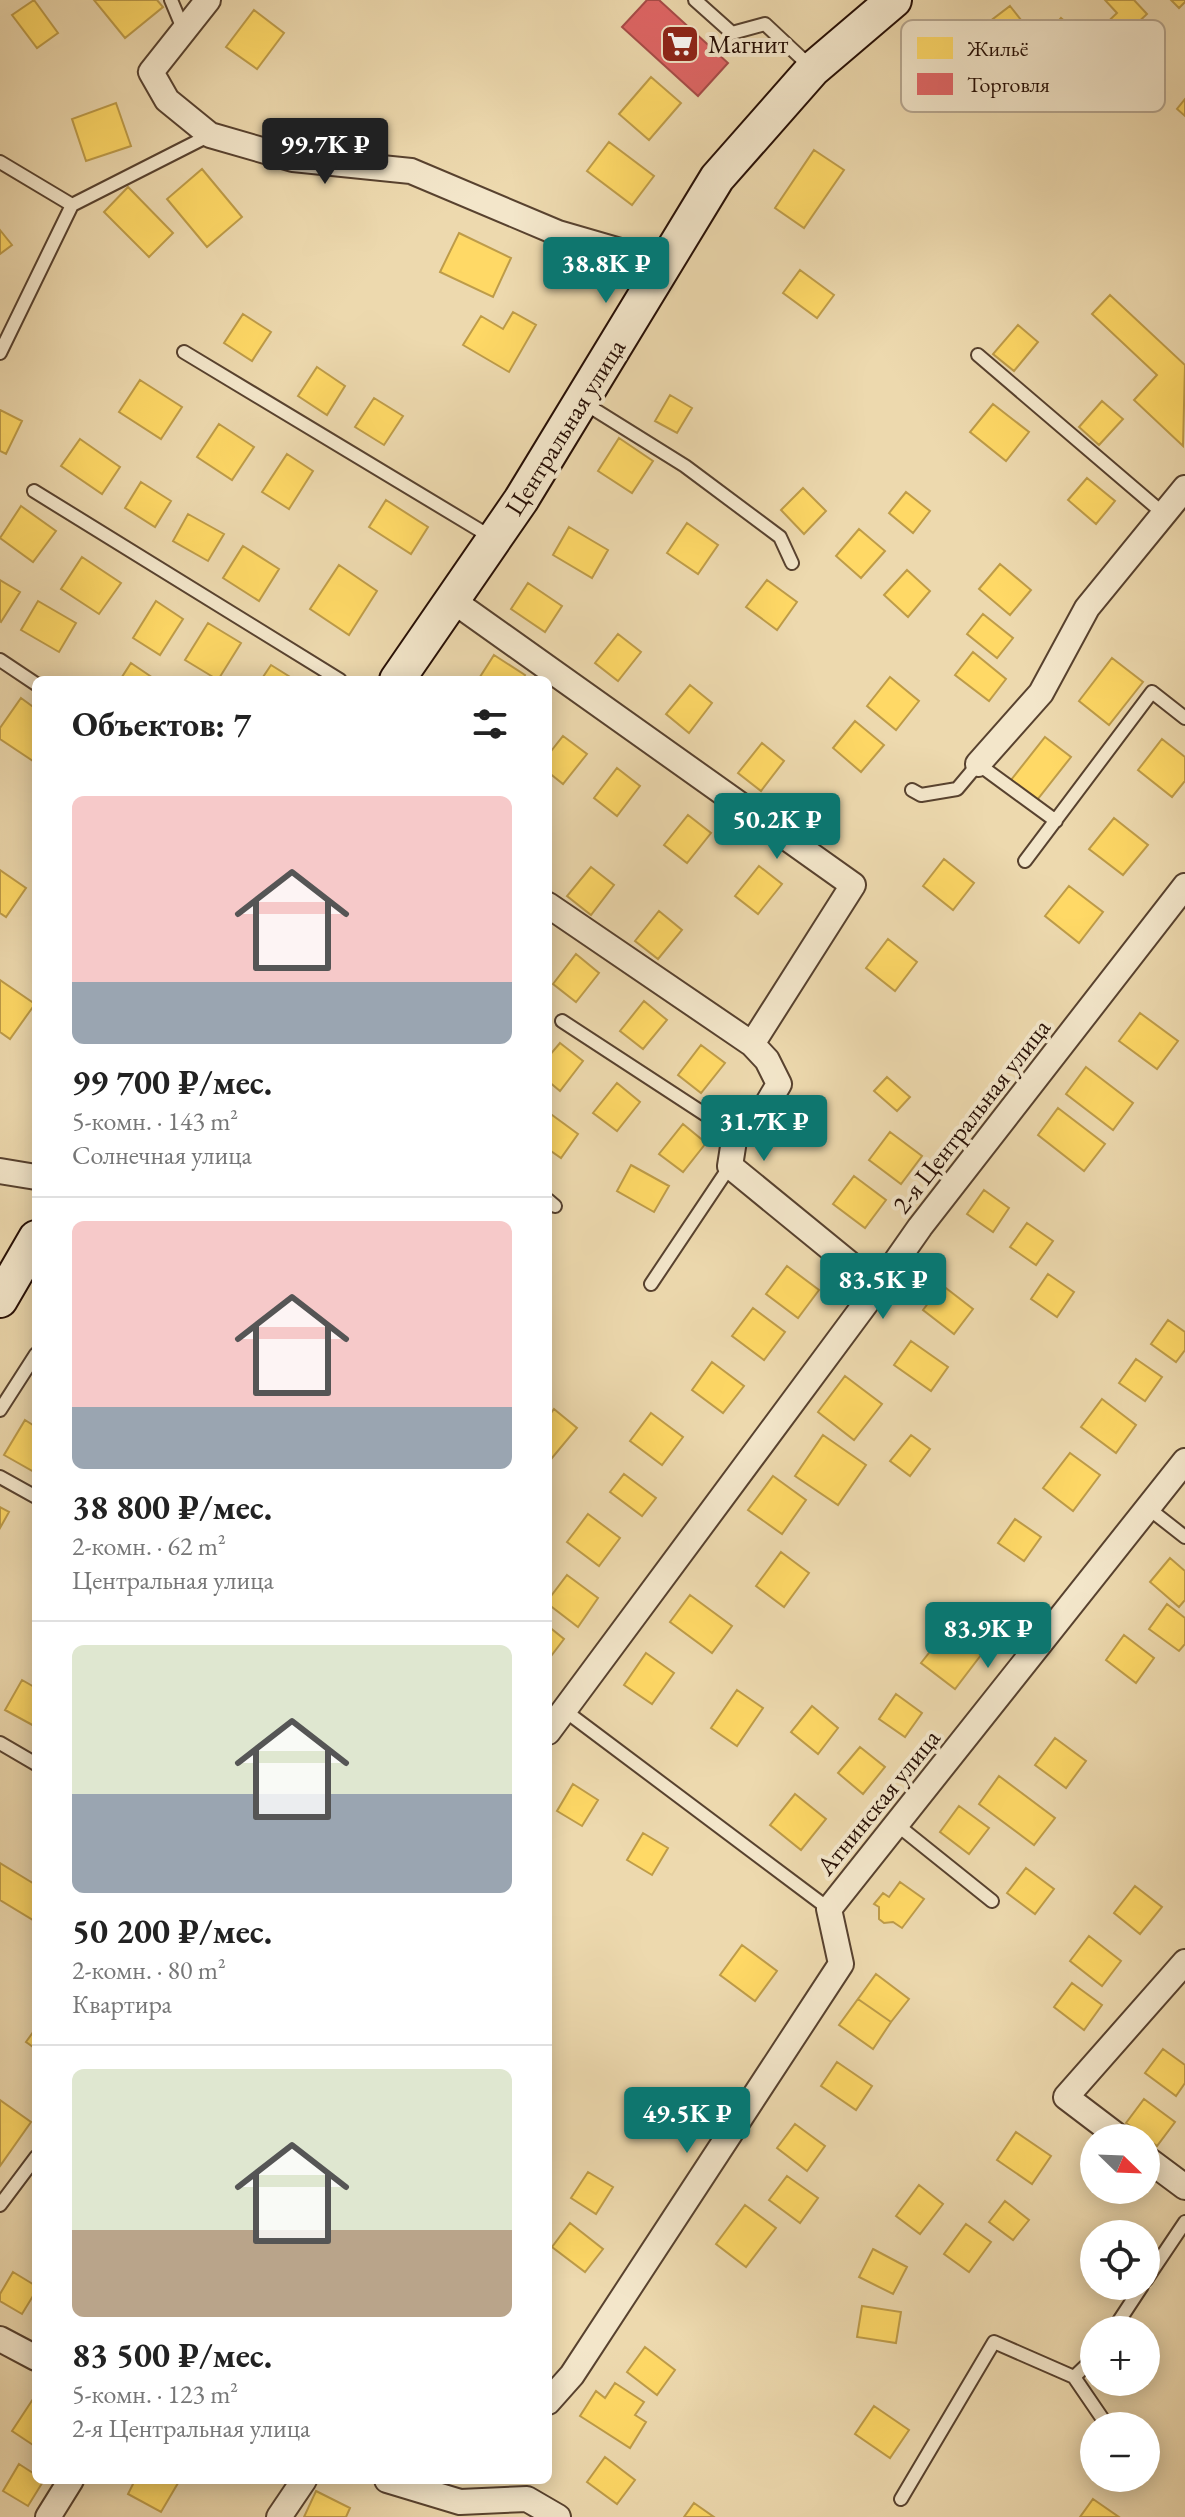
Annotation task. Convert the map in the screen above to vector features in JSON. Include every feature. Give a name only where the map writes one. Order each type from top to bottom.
[{"type":"street","points":[[208,0],[151,72],[167,100],[210,135],[293,159],[411,171],[558,233],[665,264]]},
{"type":"street","name":"Центральная улица","points":[[400,676],[521,500],[717,178],[813,69],[894,0]]},
{"type":"street","points":[[978,764],[1041,693],[1087,608],[1185,488]]},
{"type":"street","points":[[452,600],[853,885],[752,1044]]},
{"type":"street","name":"2-я Центральная улица","points":[[552,1726],[920,1227],[1185,886]]},
{"type":"street","points":[[552,908],[752,1044],[767,1060],[779,1084],[759,1118],[735,1134],[730,1166],[878,1287]]},
{"type":"street","points":[[0,1171],[32,1176]]},
{"type":"street","points":[[0,1300],[32,1245]]},
{"type":"street","name":"Атнинская улица","points":[[552,2398],[572,2375],[841,1964],[829,1909],[1185,1461]]},
{"type":"street","points":[[1102,2124],[1066,2097],[1185,1962]]},
{"type":"street","points":[[1160,2168],[1185,2187]]},
{"type":"street","points":[[0,2339],[32,2356]]},
{"type":"street","points":[[48,2517],[69,2484]]},
{"type":"street","points":[[279,2517],[301,2484]]},
{"type":"street","points":[[400,2484],[460,2502],[521,2508],[558,2517]]},
{"type":"street","points":[[460,2502],[476,2484]]},
{"type":"lane","points":[[171,0],[184,31]]},
{"type":"lane","points":[[695,0],[732,33],[765,24],[813,69]]},
{"type":"lane","points":[[0,353],[72,205],[210,135]]},
{"type":"lane","points":[[0,162],[72,205]]},
{"type":"lane","points":[[184,352],[494,539]]},
{"type":"lane","points":[[978,355],[1164,514]]},
{"type":"lane","points":[[582,401],[685,466],[780,537],[792,563]]},
{"type":"lane","points":[[34,491],[334,676]]},
{"type":"lane","points":[[0,660],[32,681]]},
{"type":"lane","points":[[1025,861],[1152,692],[1185,718]]},
{"type":"lane","points":[[912,790],[921,795],[957,789],[978,764],[1056,821]]},
{"type":"lane","points":[[562,1021],[735,1134]]},
{"type":"lane","points":[[651,1284],[730,1166]]},
{"type":"lane","points":[[0,1410],[32,1360]]},
{"type":"lane","points":[[0,1477],[32,1495]]},
{"type":"lane","points":[[1148,1508],[1185,1537]]},
{"type":"lane","points":[[564,1710],[829,1909]]},
{"type":"lane","points":[[0,1743],[32,1762]]},
{"type":"lane","points":[[896,1824],[992,1901]]},
{"type":"lane","points":[[0,2205],[32,2162]]},
{"type":"lane","points":[[1160,2259],[1185,2222]]},
{"type":"lane","points":[[901,2499],[994,2342],[1074,2377],[1098,2412]]},
{"type":"lane","points":[[1074,2377],[1080,2371]]},
{"type":"building: Жильё","points":[[34,0],[58,33],[37,48],[12,15]]},
{"type":"building: Жильё","points":[[94,0],[157,0],[163,7],[125,38]]},
{"type":"building: Жильё","points":[[1105,0],[1134,0],[1147,14],[1141,20],[1110,20],[1117,13]]},
{"type":"building: Жильё","points":[[1171,0],[1185,0],[1185,2],[1179,8]]},
{"type":"building: Жильё","points":[[1010,6],[1021,20],[992,20]]},
{"type":"building: Жильё","points":[[254,10],[284,33],[257,69],[226,47]]},
{"type":"building: Жильё","points":[[651,77],[681,103],[649,140],[619,114]]},
{"type":"building: Жильё","points":[[1185,99],[1185,116],[1177,109]]},
{"type":"building: Жильё","points":[[116,103],[131,146],[86,161],[72,119]]},
{"type":"building: Жильё","points":[[609,142],[654,176],[632,205],[587,171]]},
{"type":"building: Жильё","points":[[814,150],[844,170],[804,228],[775,208]]},
{"type":"building: Жильё","points":[[202,169],[242,217],[207,247],[167,199]]},
{"type":"building: Жильё","points":[[128,187],[173,233],[149,257],[104,212]]},
{"type":"building: Жильё","points":[[0,230],[12,245],[0,254]]},
{"type":"building: Жильё","points":[[459,233],[511,258],[493,297],[440,272]]},
{"type":"building: Жильё","points":[[800,270],[834,295],[817,318],[783,293]]},
{"type":"building: Жильё","points":[[1110,295],[1185,365],[1183,446],[1134,400],[1157,375],[1092,314]]},
{"type":"building: Жильё","points":[[513,312],[536,325],[509,372],[463,345],[481,316],[503,329]]},
{"type":"building: Жильё","points":[[243,314],[271,332],[252,361],[224,343]]},
{"type":"building: Жильё","points":[[1018,325],[1038,342],[1014,371],[993,354]]},
{"type":"building: Жильё","points":[[317,367],[345,386],[327,415],[298,396]]},
{"type":"building: Жильё","points":[[140,380],[182,407],[161,439],[119,412]]},
{"type":"building: Жильё","points":[[670,395],[692,408],[677,433],[655,421]]},
{"type":"building: Жильё","points":[[374,398],[403,416],[384,445],[355,427]]},
{"type":"building: Жильё","points":[[1102,401],[1123,419],[1099,445],[1079,427]]},
{"type":"building: Жильё","points":[[993,404],[1029,432],[1006,461],[970,432]]},
{"type":"building: Жильё","points":[[0,410],[22,421],[6,454],[0,451]]},
{"type":"building: Жильё","points":[[219,424],[254,447],[232,480],[197,457]]},
{"type":"building: Жильё","points":[[619,438],[653,461],[632,493],[598,471]]},
{"type":"building: Жильё","points":[[80,439],[120,467],[102,494],[61,466]]},
{"type":"building: Жильё","points":[[287,454],[313,471],[289,509],[262,492]]},
{"type":"building: Жильё","points":[[1087,478],[1115,501],[1096,524],[1068,500]]},
{"type":"building: Жильё","points":[[141,482],[171,501],[155,527],[125,508]]},
{"type":"building: Жильё","points":[[803,488],[826,511],[804,534],[781,510]]},
{"type":"building: Жильё","points":[[906,492],[930,511],[913,533],[889,513]]},
{"type":"building: Жильё","points":[[386,500],[428,527],[411,554],[369,527]]},
{"type":"building: Жильё","points":[[21,506],[56,531],[33,562],[0,538]]},
{"type":"building: Жильё","points":[[188,514],[224,534],[208,561],[173,541]]},
{"type":"building: Жильё","points":[[687,523],[718,545],[698,574],[667,553]]},
{"type":"building: Жильё","points":[[569,527],[608,550],[592,578],[553,555]]},
{"type":"building: Жильё","points":[[859,529],[885,551],[861,578],[836,556]]},
{"type":"building: Жильё","points":[[243,546],[279,569],[259,601],[223,578]]},
{"type":"building: Жильё","points":[[82,557],[121,583],[99,614],[61,589]]},
{"type":"building: Жильё","points":[[1000,564],[1031,590],[1010,615],[979,589]]},
{"type":"building: Жильё","points":[[339,565],[377,591],[349,635],[310,609]]},
{"type":"building: Жильё","points":[[907,570],[930,591],[908,617],[884,595]]},
{"type":"building: Жильё","points":[[0,580],[20,592],[1,622],[0,621]]},
{"type":"building: Жильё","points":[[767,580],[797,602],[777,630],[746,607]]},
{"type":"building: Жильё","points":[[528,583],[562,606],[545,632],[511,609]]},
{"type":"building: Жильё","points":[[38,601],[76,623],[59,652],[21,630]]},
{"type":"building: Жильё","points":[[156,601],[183,619],[160,655],[133,638]]},
{"type":"building: Жильё","points":[[983,614],[1013,638],[997,658],[967,634]]},
{"type":"building: Жильё","points":[[208,623],[241,643],[220,676],[211,676],[185,660]]},
{"type":"building: Жильё","points":[[618,634],[641,652],[618,681],[595,663]]},
{"type":"building: Жильё","points":[[973,652],[1006,679],[989,701],[955,675]]},
{"type":"building: Жильё","points":[[494,655],[525,675],[524,676],[481,676]]},
{"type":"building: Жильё","points":[[1112,658],[1143,682],[1109,725],[1079,701]]},
{"type":"building: Жильё","points":[[131,663],[150,676],[123,676]]},
{"type":"building: Жильё","points":[[271,665],[289,676],[264,676]]},
{"type":"building: Жильё","points":[[890,677],[919,701],[896,730],[867,706]]},
{"type":"building: Жильё","points":[[690,685],[712,703],[689,733],[666,714]]},
{"type":"building: Жильё","points":[[21,698],[32,706],[32,760],[0,739],[0,728]]},
{"type":"building: Жильё","points":[[855,721],[884,745],[861,772],[833,748]]},
{"type":"building: Жильё","points":[[563,736],[587,754],[563,784],[552,775],[552,750]]},
{"type":"building: Жильё","points":[[1045,737],[1071,757],[1037,800],[1011,780]]},
{"type":"building: Жильё","points":[[1162,739],[1185,757],[1185,781],[1172,797],[1138,770]]},
{"type":"building: Жильё","points":[[762,743],[784,761],[761,791],[738,773]]},
{"type":"building: Жильё","points":[[617,768],[640,786],[617,816],[594,798]]},
{"type":"building: Жильё","points":[[688,815],[711,833],[687,863],[664,845]]},
{"type":"building: Жильё","points":[[1114,818],[1148,845],[1123,875],[1089,849]]},
{"type":"building: Жильё","points":[[944,859],[974,883],[953,910],[923,886]]},
{"type":"building: Жильё","points":[[759,866],[782,884],[758,914],[735,896]]},
{"type":"building: Жильё","points":[[591,867],[614,885],[591,915],[567,896]]},
{"type":"building: Жильё","points":[[0,870],[26,888],[6,917],[0,913]]},
{"type":"building: Жильё","points":[[1069,886],[1103,912],[1079,943],[1045,916]]},
{"type":"building: Жильё","points":[[659,911],[682,930],[658,959],[635,941]]},
{"type":"building: Жильё","points":[[888,939],[917,962],[895,991],[866,968]]},
{"type":"building: Жильё","points":[[576,954],[599,973],[576,1002],[553,984]]},
{"type":"building: Жильё","points":[[0,980],[32,1002],[32,1008],[10,1039],[0,1032]]},
{"type":"building: Жильё","points":[[644,1001],[667,1020],[643,1049],[620,1031]]},
{"type":"building: Жильё","points":[[1140,1013],[1178,1041],[1157,1069],[1119,1041]]},
{"type":"building: Жильё","points":[[560,1043],[583,1061],[560,1091],[552,1084],[552,1052]]},
{"type":"building: Жильё","points":[[701,1045],[725,1063],[701,1093],[678,1075]]},
{"type":"building: Жильё","points":[[1086,1067],[1133,1103],[1113,1130],[1066,1094]]},
{"type":"building: Жильё","points":[[887,1077],[910,1097],[897,1111],[874,1091]]},
{"type":"building: Жильё","points":[[617,1083],[640,1102],[617,1131],[593,1113]]},
{"type":"building: Жильё","points":[[1058,1108],[1105,1144],[1084,1171],[1038,1135]]},
{"type":"building: Жильё","points":[[552,1115],[578,1134],[561,1158],[552,1152]]},
{"type":"building: Жильё","points":[[683,1124],[706,1143],[683,1172],[659,1154]]},
{"type":"building: Жильё","points":[[890,1132],[922,1156],[901,1184],[869,1160]]},
{"type":"building: Жильё","points":[[631,1165],[669,1186],[654,1212],[617,1191]]},
{"type":"building: Жильё","points":[[854,1176],[886,1200],[865,1228],[833,1204]]},
{"type":"building: Жильё","points":[[984,1190],[1009,1208],[993,1232],[967,1214]]},
{"type":"building: Жильё","points":[[1027,1223],[1053,1241],[1036,1265],[1010,1247]]},
{"type":"building: Жильё","points":[[787,1266],[819,1290],[798,1318],[766,1294]]},
{"type":"building: Жильё","points":[[1048,1274],[1074,1292],[1057,1317],[1031,1299]]},
{"type":"building: Жильё","points":[[942,1285],[973,1309],[954,1334],[923,1310]]},
{"type":"building: Жильё","points":[[753,1308],[785,1332],[764,1360],[732,1336]]},
{"type":"building: Жильё","points":[[1168,1320],[1185,1332],[1185,1350],[1176,1362],[1151,1344]]},
{"type":"building: Жильё","points":[[911,1341],[948,1367],[931,1391],[894,1365]]},
{"type":"building: Жильё","points":[[1136,1359],[1162,1377],[1145,1401],[1119,1383]]},
{"type":"building: Жильё","points":[[712,1362],[744,1386],[723,1413],[692,1390]]},
{"type":"building: Жильё","points":[[845,1376],[882,1404],[854,1440],[818,1412]]},
{"type":"building: Жильё","points":[[1102,1399],[1136,1425],[1116,1453],[1081,1427]]},
{"type":"building: Жильё","points":[[554,1409],[577,1428],[552,1458]]},
{"type":"building: Жильё","points":[[651,1413],[683,1437],[662,1465],[630,1441]]},
{"type":"building: Жильё","points":[[25,1420],[32,1424],[32,1471],[4,1455]]},
{"type":"building: Жильё","points":[[823,1435],[866,1465],[838,1505],[795,1476]]},
{"type":"building: Жильё","points":[[911,1435],[930,1449],[910,1476],[890,1461]]},
{"type":"building: Жильё","points":[[1070,1453],[1100,1475],[1073,1511],[1043,1488]]},
{"type":"building: Жильё","points":[[624,1474],[656,1498],[642,1516],[610,1492]]},
{"type":"building: Жильё","points":[[773,1476],[806,1500],[782,1534],[748,1510]]},
{"type":"building: Жильё","points":[[0,1507],[9,1512],[0,1528]]},
{"type":"building: Жильё","points":[[588,1514],[620,1538],[599,1566],[567,1542]]},
{"type":"building: Жильё","points":[[1015,1519],[1041,1537],[1024,1561],[998,1543]]},
{"type":"building: Жильё","points":[[781,1552],[809,1573],[784,1607],[756,1586]]},
{"type":"building: Жильё","points":[[1170,1558],[1185,1571],[1185,1600],[1179,1607],[1150,1582]]},
{"type":"building: Жильё","points":[[567,1575],[598,1598],[578,1627],[552,1607],[552,1595]]},
{"type":"building: Жильё","points":[[690,1595],[732,1626],[712,1653],[670,1622]]},
{"type":"building: Жильё","points":[[1167,1604],[1185,1618],[1185,1644],[1179,1651],[1149,1629]]},
{"type":"building: Жильё","points":[[552,1629],[564,1639],[552,1655]]},
{"type":"building: Жильё","points":[[948,1629],[981,1655],[955,1689],[921,1663]]},
{"type":"building: Жильё","points":[[1124,1635],[1154,1658],[1136,1683],[1106,1660]]},
{"type":"building: Жильё","points":[[646,1653],[674,1673],[652,1704],[624,1685]]},
{"type":"building: Жильё","points":[[22,1680],[32,1686],[32,1725],[5,1710]]},
{"type":"building: Жильё","points":[[737,1690],[763,1708],[737,1746],[711,1728]]},
{"type":"building: Жильё","points":[[896,1694],[922,1713],[905,1737],[879,1719]]},
{"type":"building: Жильё","points":[[812,1706],[838,1728],[818,1754],[791,1732]]},
{"type":"building: Жильё","points":[[1055,1738],[1086,1761],[1066,1788],[1035,1765]]},
{"type":"building: Жильё","points":[[860,1747],[885,1767],[863,1794],[838,1773]]},
{"type":"building: Жильё","points":[[999,1776],[1055,1818],[1034,1845],[979,1804]]},
{"type":"building: Жильё","points":[[573,1784],[598,1800],[582,1826],[557,1811]]},
{"type":"building: Жильё","points":[[795,1794],[826,1819],[801,1850],[770,1825]]},
{"type":"building: Жильё","points":[[959,1806],[989,1828],[969,1854],[940,1832]]},
{"type":"building: Жильё","points":[[643,1833],[668,1848],[652,1875],[627,1860]]},
{"type":"building: Жильё","points":[[0,1863],[32,1883],[32,1919],[0,1900]]},
{"type":"building: Жильё","points":[[1026,1868],[1054,1889],[1035,1914],[1007,1893]]},
{"type":"building: Жильё","points":[[900,1882],[924,1899],[902,1928],[879,1919],[879,1907],[874,1904],[883,1893],[889,1897]]},
{"type":"building: Жильё","points":[[1135,1886],[1162,1907],[1140,1934],[1114,1913]]},
{"type":"building: Жильё","points":[[1089,1936],[1121,1961],[1102,1986],[1070,1961]]},
{"type":"building: Жильё","points":[[742,1945],[777,1971],[755,2001],[720,1975]]},
{"type":"building: Жильё","points":[[876,1974],[909,1999],[891,2022],[858,1999]]},
{"type":"building: Жильё","points":[[1072,1983],[1102,2005],[1084,2030],[1054,2007]]},
{"type":"building: Жильё","points":[[858,1999],[891,2022],[873,2049],[839,2025]]},
{"type":"building: Жильё","points":[[1163,2049],[1185,2065],[1185,2083],[1176,2096],[1145,2073]]},
{"type":"building: Жильё","points":[[837,2062],[872,2086],[856,2110],[821,2086]]},
{"type":"building: Жильё","points":[[1144,2099],[1175,2122],[1160,2142],[1160,2124],[1126,2123]]},
{"type":"building: Жильё","points":[[0,2100],[31,2122],[0,2166]]},
{"type":"building: Жильё","points":[[795,2124],[825,2146],[807,2171],[777,2148]]},
{"type":"building: Жильё","points":[[1016,2132],[1051,2156],[1032,2184],[997,2160]]},
{"type":"building: Жильё","points":[[588,2172],[613,2187],[596,2214],[571,2198]]},
{"type":"building: Жильё","points":[[787,2176],[818,2198],[800,2223],[769,2200]]},
{"type":"building: Жильё","points":[[919,2185],[943,2204],[920,2234],[896,2216]]},
{"type":"building: Жильё","points":[[1005,2201],[1029,2220],[1013,2240],[989,2222]]},
{"type":"building: Жильё","points":[[745,2205],[776,2228],[746,2267],[716,2244]]},
{"type":"building: Жильё","points":[[570,2223],[603,2249],[585,2272],[552,2247]]},
{"type":"building: Жильё","points":[[966,2224],[991,2242],[969,2272],[944,2254]]},
{"type":"building: Жильё","points":[[873,2249],[907,2267],[893,2294],[859,2277]]},
{"type":"building: Жильё","points":[[13,2272],[32,2284],[32,2298],[22,2314],[0,2301],[0,2294]]},
{"type":"building: Жильё","points":[[862,2306],[901,2312],[896,2343],[857,2337]]},
{"type":"building: Жильё","points":[[645,2347],[675,2370],[657,2395],[627,2372]]},
{"type":"building: Жильё","points":[[615,2383],[644,2402],[635,2415],[646,2422],[630,2448],[580,2416],[596,2391],[605,2398]]},
{"type":"building: Жильё","points":[[32,2401],[32,2444],[12,2431]]},
{"type":"building: Жильё","points":[[874,2406],[909,2430],[890,2458],[855,2434]]},
{"type":"building: Жильё","points":[[605,2457],[635,2480],[617,2504],[587,2482]]},
{"type":"building: Жильё","points":[[19,2464],[32,2472],[32,2484],[42,2484],[28,2506],[3,2491]]},
{"type":"building: Жильё","points":[[133,2484],[177,2484],[161,2512],[128,2494]]},
{"type":"building: Жильё","points":[[316,2491],[350,2508],[346,2517],[304,2517]]},
{"type":"building: Жильё","points":[[1093,2499],[1119,2517],[1080,2517]]},
{"type":"building: Жильё","points":[[694,2503],[714,2517],[684,2517]]},
{"type":"building: Торговля","points":[[647,0],[659,0],[728,63],[698,96],[622,27]]},
{"type":"place","name":"Магнит","points":[[680,44]]}]
